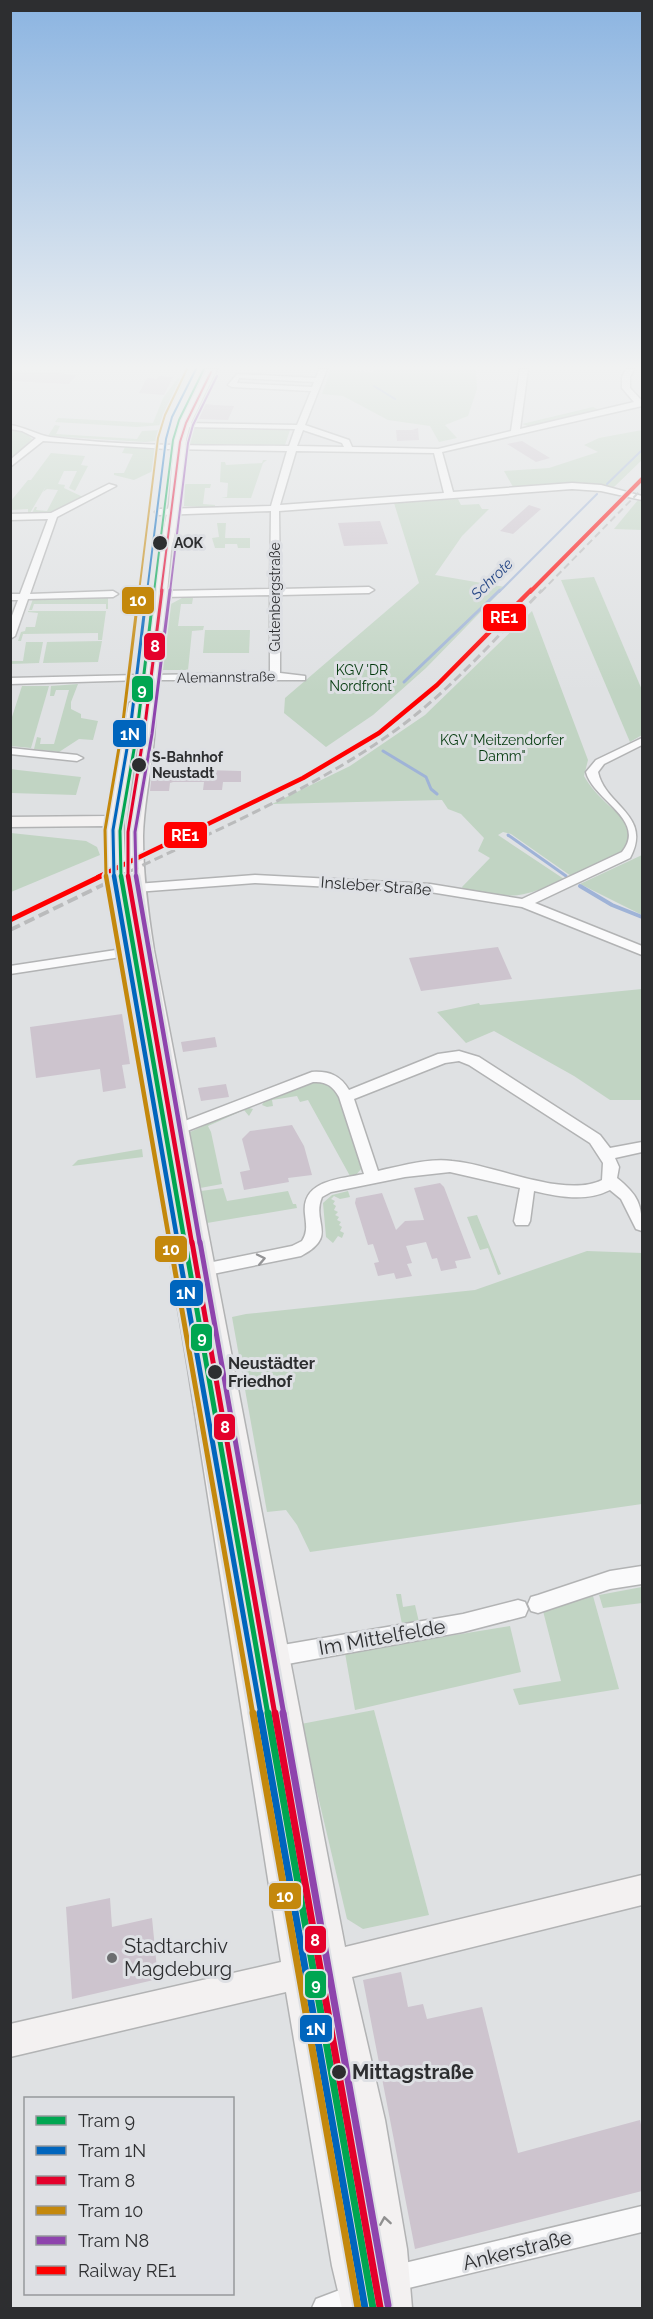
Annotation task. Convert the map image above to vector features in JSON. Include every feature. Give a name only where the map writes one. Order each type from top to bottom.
[{"type":"main road","points":[[145,678],[153,576],[168,477]]},
{"type":"main road","points":[[161,516],[162,594],[145,678],[124,760],[125,828],[136,888],[169,1134],[252,1675],[350,2266],[347,2304]]},
{"type":"main road","points":[[10,822],[125,828]]},
{"type":"main road","points":[[10,829],[125,828]]},
{"type":"main road","points":[[125,828],[116,883],[169,1134],[203,1270],[321,1911],[368,2120],[386,2224],[393,2294]]},
{"type":"main road","points":[[10,2041],[334,1966],[642,1890]]},
{"type":"street","name":"Gutenbergstraße","points":[[275,676],[275,508],[284,477]]},
{"type":"street","points":[[445,477],[449,495]]},
{"type":"street","points":[[10,517],[53,516],[112,486]]},
{"type":"street","points":[[161,516],[582,486],[642,498]]},
{"type":"street","points":[[10,636],[53,516]]},
{"type":"street","points":[[162,594],[369,590]]},
{"type":"street","points":[[10,597],[113,594]]},
{"type":"street","name":"Alemannstraße","points":[[10,681],[275,676],[301,678]]},
{"type":"street","points":[[524,903],[626,855],[642,843],[642,832],[638,822],[597,786],[592,772],[602,760],[642,741]]},
{"type":"street","points":[[10,751],[77,758]]},
{"type":"street","name":"Insleber Straße","points":[[136,888],[245,880],[430,888],[470,897],[524,903],[642,951]]},
{"type":"street","points":[[10,970],[129,952]]},
{"type":"street","points":[[203,1270],[303,1249],[311,1243],[315,1235],[312,1203],[316,1193],[327,1187],[450,1166],[572,1193],[602,1187],[609,1181],[612,1170],[606,1154],[595,1139],[464,1057],[442,1058],[346,1097]]},
{"type":"street","points":[[169,1134],[312,1077],[334,1079],[346,1097],[373,1178]]},
{"type":"street","points":[[606,1154],[642,1147]]},
{"type":"street","points":[[609,1181],[627,1195],[642,1225]]},
{"type":"street","points":[[522,1221],[528,1184]]},
{"type":"street","points":[[538,1604],[610,1580],[642,1575]]},
{"type":"street","name":"Im Mittelfelde","points":[[274,1655],[463,1623],[518,1609]]},
{"type":"street","points":[[252,1675],[274,1655]]},
{"type":"street","name":"Ankerstraße","points":[[393,2294],[444,2268],[642,2219]]},
{"type":"green space","points":[[33,477],[61,477],[58,484],[65,485],[64,488],[83,497],[56,512],[32,513],[35,507],[37,507],[36,510],[47,511],[58,490],[47,489],[43,492],[46,486],[30,513],[28,509],[11,510],[10,502],[28,480]]},
{"type":"green space","points":[[74,477],[82,477],[75,491],[69,488]]},
{"type":"green space","points":[[123,477],[140,477],[134,480]]},
{"type":"green space","points":[[220,477],[258,477],[251,498],[221,498],[227,497],[228,483],[220,482]]},
{"type":"green space","points":[[507,477],[624,477],[614,487],[575,483],[513,487]]},
{"type":"green space","points":[[185,484],[211,484],[210,488],[205,488],[203,504],[215,505],[215,508],[184,506]]},
{"type":"green space","name":"KGV 'DR Nordfront'","points":[[458,499],[461,505],[479,504],[482,509],[489,509],[462,536],[435,575],[505,587],[426,668],[373,715],[326,747],[284,713],[285,698],[419,583],[394,503]]},
{"type":"green space","points":[[638,500],[642,501],[642,530],[614,529]]},
{"type":"green space","points":[[217,523],[226,523],[225,538],[250,538],[250,548],[238,548],[237,544],[225,544],[225,548],[215,548],[212,538],[219,537]]},
{"type":"green space","points":[[594,577],[642,690],[642,735],[630,742],[561,580]]},
{"type":"green space","points":[[108,598],[108,609],[106,609],[106,604],[34,604],[32,610],[29,610],[33,599]]},
{"type":"green space","points":[[182,598],[193,598],[192,604],[181,604],[178,626],[204,626],[203,630],[192,631],[188,670],[161,670],[169,605]]},
{"type":"green space","points":[[28,611],[106,611],[102,640],[98,640],[98,633],[23,634],[21,641],[18,641],[21,632],[25,631],[26,627],[35,627],[38,613]]},
{"type":"green space","name":"KGV 'Meitzendorfer Damm\"","points":[[532,611],[588,760],[584,776],[601,798],[634,830],[625,850],[571,876],[511,834],[503,832],[498,835],[564,879],[525,894],[494,895],[464,890],[462,887],[490,858],[478,851],[484,838],[461,814],[448,809],[442,800],[272,804],[350,766],[425,715]]},
{"type":"green space","points":[[205,630],[250,630],[249,653],[203,653]]},
{"type":"green space","points":[[102,641],[98,662],[43,663],[47,642]]},
{"type":"green space","points":[[26,642],[43,642],[39,663],[11,664],[11,661],[23,661]]},
{"type":"green space","points":[[78,684],[71,702],[71,709],[81,714],[81,718],[98,721],[93,740],[79,739],[59,752],[34,749],[37,737],[41,738],[40,744],[54,744],[69,690],[56,690],[54,696],[50,696],[51,686]]},
{"type":"green space","points":[[22,686],[49,686],[31,748],[11,746],[11,720]]},
{"type":"green space","points":[[11,769],[81,777],[76,795],[11,793]]},
{"type":"green space","points":[[11,833],[86,841],[97,847],[100,855],[11,892]]},
{"type":"green space","points":[[642,855],[642,915],[580,884]]},
{"type":"green space","points":[[642,989],[642,1100],[610,1100],[574,1076],[494,1031],[466,1043],[437,1012],[479,1003],[480,1005]]},
{"type":"green space","points":[[315,1082],[330,1085],[343,1102],[362,1163],[362,1168],[354,1177],[325,1183],[350,1176],[308,1100],[300,1102],[297,1096],[272,1100],[273,1106],[262,1105],[266,1098]]},
{"type":"green space","points":[[246,1107],[253,1109],[249,1116],[244,1110],[208,1126],[222,1184],[200,1188],[190,1132]]},
{"type":"green space","points":[[142,1149],[143,1157],[72,1166],[78,1160]]},
{"type":"green space","points":[[223,1188],[227,1201],[288,1191],[297,1208],[207,1223],[201,1191]]},
{"type":"green space","points":[[348,1191],[350,1197],[340,1199],[334,1196],[331,1199],[335,1201],[334,1210],[338,1212],[335,1215],[339,1217],[337,1220],[341,1222],[340,1231],[344,1233],[342,1238],[338,1236],[333,1243],[326,1237],[323,1203],[332,1195]]},
{"type":"green space","points":[[477,1215],[501,1274],[498,1275],[488,1248],[480,1250],[467,1217]]},
{"type":"green space","name":"Neustädter Friedhof","points":[[587,1251],[642,1253],[642,1504],[310,1552],[297,1525],[286,1510],[267,1512],[232,1317],[475,1290]]},
{"type":"green space","points":[[642,1587],[642,1603],[603,1608],[599,1595]]},
{"type":"green space","points":[[396,1594],[401,1594],[403,1607],[415,1605],[419,1622],[402,1624]]},
{"type":"green space","points":[[593,1596],[619,1689],[519,1705],[513,1689],[561,1681],[543,1611]]},
{"type":"green space","points":[[510,1626],[521,1672],[355,1710],[345,1653]]},
{"type":"green space","points":[[374,1710],[429,1915],[363,1929],[347,1919],[301,1724]]},
{"type":"building","points":[[529,505],[541,509],[513,534],[500,531]]},
{"type":"building","points":[[380,521],[388,544],[344,546],[338,523]]},
{"type":"building","points":[[204,770],[241,771],[241,782],[223,782],[222,790],[203,790],[204,782],[173,782],[170,783],[169,791],[150,791],[152,773]]},
{"type":"building","points":[[498,947],[512,979],[421,991],[409,958]]},
{"type":"building","points":[[122,1014],[130,1064],[122,1065],[126,1088],[103,1092],[100,1069],[36,1078],[30,1027]]},
{"type":"building","points":[[215,1037],[217,1047],[183,1052],[181,1042]]},
{"type":"building","points":[[226,1084],[229,1097],[201,1101],[198,1088]]},
{"type":"building","points":[[292,1125],[304,1146],[312,1175],[288,1178],[289,1182],[244,1190],[240,1172],[250,1170],[242,1139],[250,1131]]},
{"type":"building","points":[[440,1183],[444,1187],[471,1258],[455,1261],[457,1268],[441,1271],[437,1258],[432,1259],[426,1242],[406,1246],[412,1263],[407,1264],[412,1276],[396,1279],[394,1273],[378,1276],[374,1263],[379,1262],[373,1244],[368,1245],[355,1203],[356,1198],[382,1193],[396,1230],[405,1221],[424,1220],[414,1188]]},
{"type":"building","name":"Stadtarchiv Magdeburg","points":[[110,1898],[112,1927],[152,1918],[158,1979],[72,1999],[66,1907]]},
{"type":"building","points":[[401,1972],[408,2007],[423,2004],[427,2019],[482,2007],[518,2153],[640,2120],[642,2191],[415,2249],[363,1980]]},
{"type":"waterway","name":"Schrote","points":[[607,484],[614,477]]},
{"type":"waterway","name":"Schrote","points":[[499,592],[597,494]]},
{"type":"waterway","name":"Schrote","points":[[404,682],[500,590]]},
{"type":"waterway","points":[[383,751],[426,777],[431,789],[437,794]]},
{"type":"waterway","points":[[508,835],[566,876]]},
{"type":"waterway","points":[[580,886],[612,905],[642,917]]},
{"type":"railway","points":[[541,592],[642,489]]},
{"type":"railway","points":[[118,877],[294,792],[361,754],[433,700],[542,590]]},
{"type":"railway","points":[[10,930],[121,876]]},
{"type":"tram line","name":"10","points":[[153,477],[122,730],[105,830],[106,882],[358,2308]]},
{"type":"tram line","name":"1N","points":[[161,477],[130,731],[113,830],[114,882],[365,2308]]},
{"type":"tram line","name":"9","points":[[168,477],[137,732],[120,831],[121,881],[373,2308]]},
{"type":"tram line","name":"8","points":[[176,477],[144,733],[128,832],[128,880],[380,2307]]},
{"type":"tram line","name":"N8","points":[[184,477],[152,734],[135,832],[136,880],[388,2305]]},
{"type":"rail line","name":"RE1","points":[[10,920],[303,778],[379,733],[437,685],[642,479]]},
{"type":"place","name":"AOK","points":[[160,543]]},
{"type":"place","name":"S-Bahnhof Neustadt","points":[[139,765]]},
{"type":"place","name":"Neustädter Friedhof","points":[[215,1372]]},
{"type":"place","name":"Stadtarchiv Magdeburg","points":[[112,1958]]},
{"type":"place","name":"Mittagstraße","points":[[339,2072]]}]
